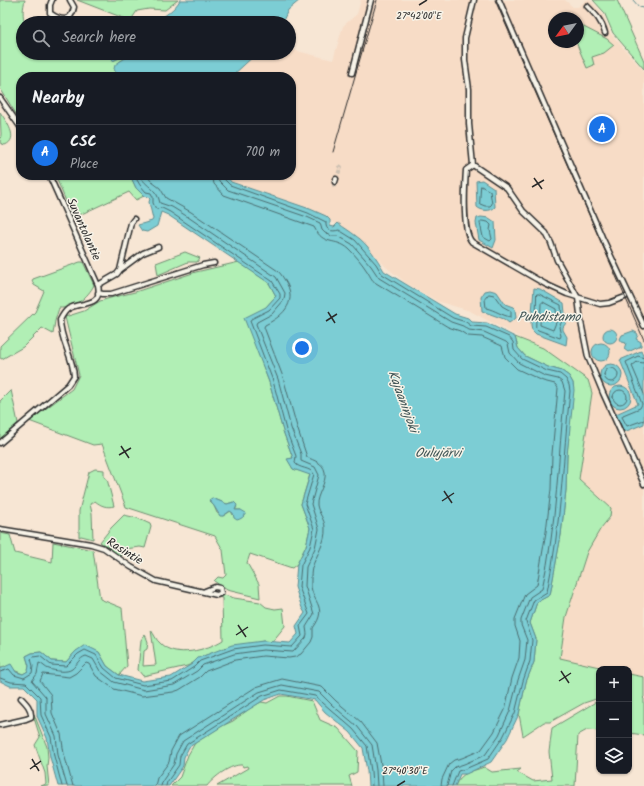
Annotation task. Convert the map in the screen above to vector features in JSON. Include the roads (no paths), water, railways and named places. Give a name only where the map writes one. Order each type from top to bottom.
[{"type":"street","points":[[52,0],[50,5],[50,13],[54,16]]},
{"type":"street","points":[[70,0],[74,7],[71,16]]},
{"type":"street","points":[[352,73],[371,0]]},
{"type":"street","points":[[473,165],[469,124],[470,110],[465,38],[474,0]]},
{"type":"street","points":[[499,0],[607,249],[644,326]]},
{"type":"street","points":[[587,6],[599,18],[605,33]]},
{"type":"street","points":[[0,98],[16,121]]},
{"type":"street","points":[[473,165],[507,188],[523,211],[546,233],[552,243],[563,271],[578,298],[588,357],[644,484]]},
{"type":"street","points":[[473,165],[466,170],[464,191],[467,229],[470,240],[545,284],[578,298],[600,304],[609,303],[625,297]]},
{"type":"street","name":"Suvantolantie","points":[[51,180],[98,285],[98,293]]},
{"type":"street","points":[[120,270],[131,223],[134,218]]},
{"type":"street","points":[[98,285],[116,274],[143,253],[158,247]]},
{"type":"street","points":[[0,443],[68,384],[74,376],[74,368],[60,326],[60,320],[66,310],[94,301],[98,296],[98,293],[111,294],[205,264],[214,263]]},
{"type":"street","name":"Rasintie","points":[[0,529],[21,531],[91,544],[104,548],[131,567],[156,581],[205,591],[217,595],[221,593],[220,588],[214,587],[205,591]]},
{"type":"street","points":[[0,725],[31,717],[32,714],[28,706],[21,698]]},
{"type":"water","points":[[180,0],[300,0],[288,10],[285,16],[164,16]]},
{"type":"water","points":[[122,60],[249,60],[236,72],[116,72],[114,69],[115,65]]},
{"type":"water","name":"Oulujärvi","points":[[132,180],[230,180],[231,182],[326,216],[330,220],[330,226],[334,227],[338,223],[360,239],[368,247],[384,271],[455,314],[468,318],[472,322],[487,323],[515,337],[518,348],[525,356],[548,367],[562,371],[569,376],[573,383],[574,390],[561,535],[550,595],[537,602],[530,623],[536,639],[534,662],[526,682],[519,714],[507,739],[491,762],[466,774],[460,774],[455,786],[368,786],[363,748],[350,732],[325,712],[315,700],[281,694],[264,700],[189,747],[184,757],[183,766],[169,786],[58,786],[50,757],[47,738],[37,716],[37,699],[24,686],[10,686],[0,681],[0,669],[11,664],[16,672],[23,674],[28,671],[29,666],[26,656],[32,653],[41,652],[52,661],[66,662],[76,651],[85,645],[99,652],[107,666],[119,675],[142,681],[171,677],[192,664],[198,658],[232,645],[263,641],[290,643],[298,634],[296,626],[305,613],[295,587],[297,564],[306,546],[310,528],[301,504],[310,475],[293,469],[287,459],[293,458],[283,431],[269,382],[244,318],[266,307],[276,296],[269,283],[168,215],[161,212],[157,226],[147,232],[142,231],[138,225],[152,221],[153,219],[149,202],[150,199],[144,196],[136,188]]},
{"type":"water","points":[[482,180],[494,188],[495,207],[491,210],[483,210],[477,207],[476,181]]},
{"type":"water","points":[[477,218],[489,218],[495,222],[496,240],[493,248],[479,240],[476,223]]},
{"type":"water","name":"Puhdistamo","points":[[534,288],[540,289],[564,303],[566,323],[563,330],[567,337],[566,345],[536,334],[532,330],[531,325]]},
{"type":"water","points":[[490,290],[497,292],[505,304],[515,309],[516,318],[509,323],[504,319],[482,311],[481,297],[485,291]]},
{"type":"water","points":[[607,329],[613,329],[617,333],[617,339],[613,343],[607,343],[603,339],[603,333]]},
{"type":"water","points":[[633,331],[637,333],[638,335],[636,339],[641,342],[641,346],[628,352],[624,349],[626,343],[622,342],[620,339],[622,335]]},
{"type":"water","points":[[597,343],[605,343],[610,348],[608,359],[605,361],[597,361],[592,356],[592,348]]},
{"type":"water","points":[[641,351],[644,358],[644,424],[624,432],[616,414],[638,404],[620,360]]},
{"type":"water","points":[[611,364],[619,367],[622,375],[619,383],[611,386],[603,383],[600,375],[603,367]]},
{"type":"water","points":[[620,386],[628,389],[631,397],[628,405],[620,408],[612,405],[609,397],[612,389]]},
{"type":"water","points":[[212,498],[227,504],[234,502],[237,505],[235,510],[241,510],[246,513],[242,518],[237,520],[230,511],[223,516],[220,516],[209,500]]},
{"type":"waterway","points":[[633,0],[639,7],[644,8]]},
{"type":"tunnel","points":[[336,179],[341,167],[338,164]]},
{"type":"tunnel","points":[[334,187],[335,182]]},
{"type":"railway","points":[[333,152],[377,0]]},
{"type":"railway","points":[[495,0],[644,340]]},
{"type":"place","name":"CSC","points":[[602,129]]},
{"type":"water label","name":"Kajaaninjoki","points":[[404,401]]}]
